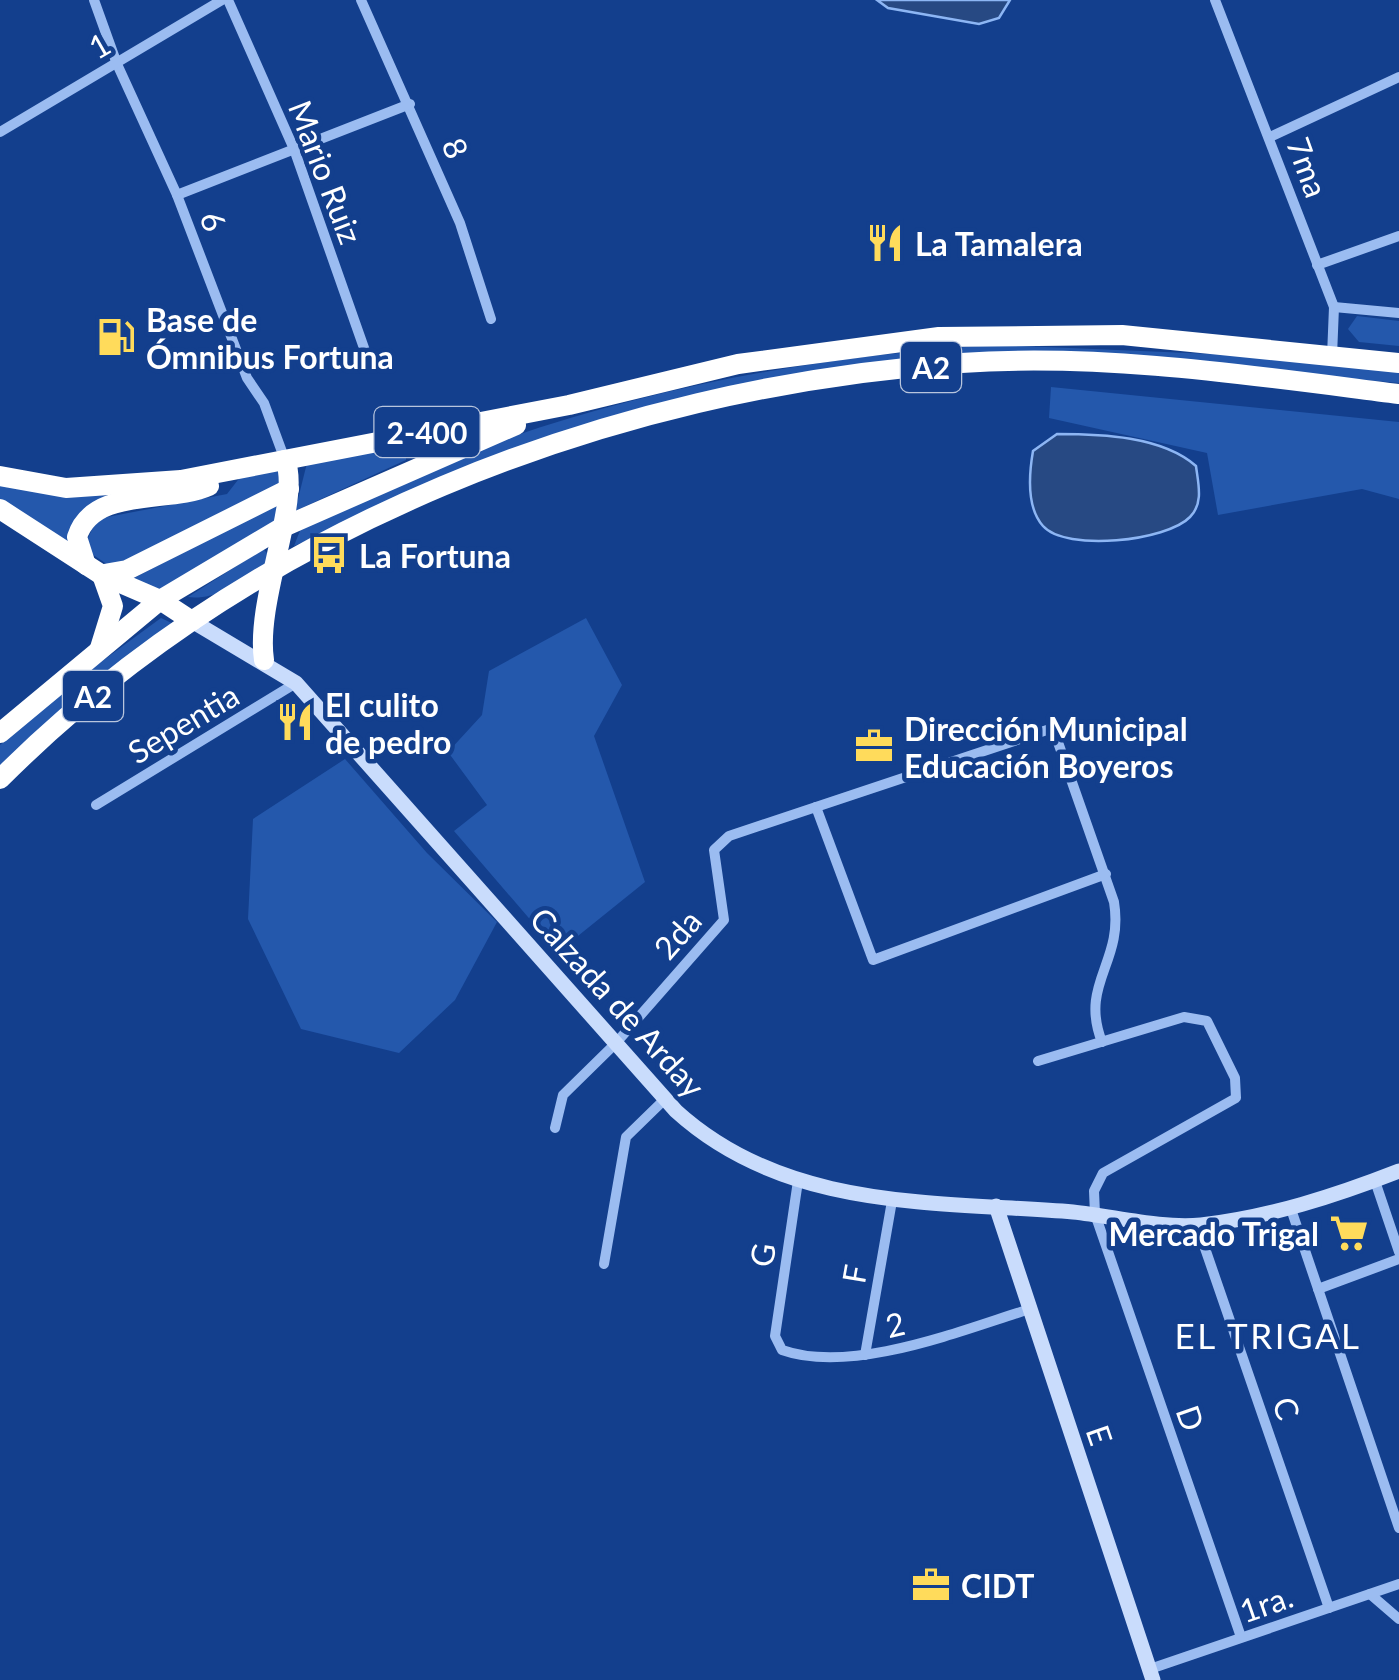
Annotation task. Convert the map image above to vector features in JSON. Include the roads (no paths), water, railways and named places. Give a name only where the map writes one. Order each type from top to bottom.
[{"type":"highway","name":"A2","points":[[0,733],[160,600],[282,528],[460,446],[569,404],[738,364],[957,335],[1122,335],[1399,364]]},
{"type":"highway","name":"A2","points":[[0,779],[90,698],[192,620],[324,542],[474,474],[656,413],[781,387],[962,363],[1033,362],[1208,372],[1399,394]]},
{"type":"highway","name":"2-400","points":[[0,476],[66,488],[181,480],[569,404]]},
{"type":"highway","points":[[264,660],[260,626],[289,489],[285,460]]},
{"type":"highway","points":[[98,651],[114,606],[77,537],[91,514],[107,505],[202,489],[236,470]]},
{"type":"highway","points":[[94,570],[128,570],[289,489]]},
{"type":"highway","points":[[0,509],[94,570],[160,600],[192,620]]},
{"type":"highway","points":[[160,600],[206,604],[234,594]]},
{"type":"street","name":"6","points":[[94,0],[117,64],[177,195],[247,378],[264,403],[285,460]]},
{"type":"street","name":"1","points":[[0,132],[225,0]]},
{"type":"street","name":"Mario Ruiz","points":[[225,0],[294,150],[370,365]]},
{"type":"street","name":"8","points":[[361,0],[460,224],[491,319]]},
{"type":"street","name":"7ma","points":[[1214,0],[1334,306],[1332,356]]},
{"type":"street","points":[[1270,137],[1399,77]]},
{"type":"street","points":[[177,195],[410,104]]},
{"type":"street","points":[[1316,265],[1399,236]]},
{"type":"street","points":[[1334,306],[1399,313]]},
{"type":"street","name":"Calzada de Arday","points":[[192,620],[264,660],[296,683],[665,1099],[700,1133],[798,1181],[892,1202],[996,1206],[1197,1226],[1292,1209],[1399,1171]]},
{"type":"street","name":"Sepentia","points":[[96,806],[296,683]]},
{"type":"street","points":[[1102,1042],[1092,1000],[1110,962],[1118,924],[1106,874],[1053,728],[816,807],[872,960],[1106,874]]},
{"type":"street","name":"2da","points":[[555,1128],[562,1095],[616,1043],[724,920],[714,850],[729,836],[816,807]]},
{"type":"street","points":[[1038,1061],[1184,1017],[1207,1021],[1235,1078],[1236,1098],[1103,1173],[1094,1191],[1094,1214]]},
{"type":"street","points":[[604,1264],[626,1137],[665,1099]]},
{"type":"street","name":"G","points":[[775,1336],[798,1181]]},
{"type":"street","points":[[1318,1289],[1399,1256],[1375,1181]]},
{"type":"street","name":"F","points":[[865,1355],[892,1202]]},
{"type":"street","name":"E","points":[[996,1206],[1152,1675]]},
{"type":"street","points":[[1292,1209],[1399,1528]]},
{"type":"street","name":"D","points":[[1094,1214],[1241,1637]]},
{"type":"street","name":"C","points":[[1197,1226],[1329,1608]]},
{"type":"street","name":"2","points":[[775,1336],[787,1352],[865,1355],[904,1349],[1030,1308]]},
{"type":"street","name":"1ra.","points":[[1152,1675],[1241,1637],[1399,1584]]},
{"type":"street","points":[[1370,1594],[1399,1619]]},
{"type":"place","name":"La Tamalera","points":[[885,243]]},
{"type":"place","name":"Base de Ómnibus Fortuna","points":[[116,337]]},
{"type":"place","name":"La Fortuna","points":[[329,555]]},
{"type":"place","name":"El culito de pedro","points":[[295,722]]},
{"type":"place","name":"Dirección Municipal Educación Boyeros","points":[[874,746]]},
{"type":"place","name":"Mercado Trigal","points":[[1349,1233]]},
{"type":"place","name":"CIDT","points":[[931,1585]]},
{"type":"district","name":"EL TRIGAL","points":[[1268,1335]]}]
